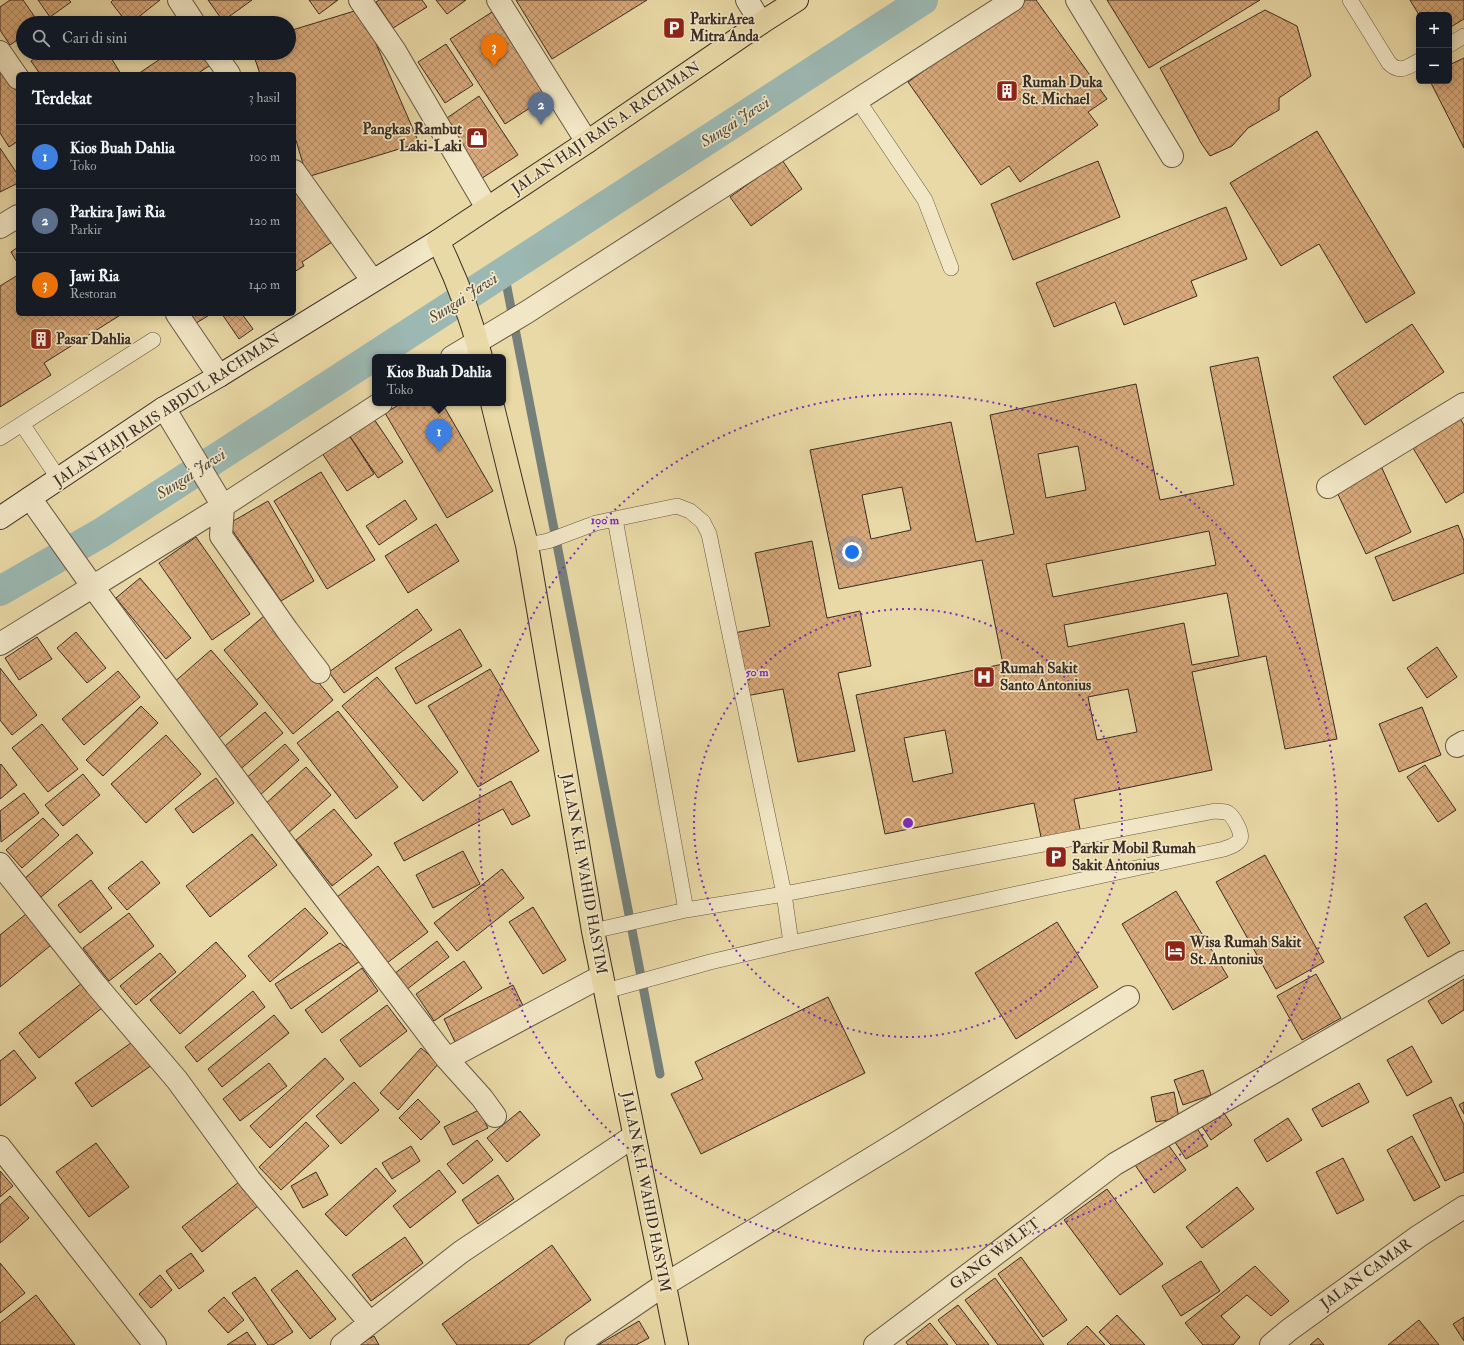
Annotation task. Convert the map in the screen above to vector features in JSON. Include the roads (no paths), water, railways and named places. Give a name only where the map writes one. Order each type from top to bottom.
[{"type":"main road","name":"JALAN HAJI RAIS A. RACHMAN","points":[[438,241],[797,0]]},
{"type":"main road","points":[[438,241],[451,266],[477,342]]},
{"type":"main road","name":"JALAN K.H. WAHID HASYIM","points":[[493,406],[537,543],[634,1136],[677,1345]]},
{"type":"street","points":[[179,0],[189,16]]},
{"type":"street","points":[[360,0],[395,51],[487,208]]},
{"type":"street","points":[[498,0],[587,142]]},
{"type":"street","points":[[746,0],[761,23]]},
{"type":"street","points":[[457,354],[526,312],[1013,0]]},
{"type":"street","points":[[1077,0],[1172,156]]},
{"type":"street","points":[[0,52],[16,75]]},
{"type":"street","points":[[219,60],[228,72]]},
{"type":"street","points":[[296,174],[372,280]]},
{"type":"street","points":[[0,227],[16,217]]},
{"type":"street","name":"JALAN HAJI RAIS ABDUL RACHMAN","points":[[0,518],[164,408],[219,376],[372,280],[438,241]]},
{"type":"street","points":[[178,316],[219,376]]},
{"type":"street","points":[[1328,487],[1464,404]]},
{"type":"street","points":[[0,644],[89,582],[219,499],[377,406]]},
{"type":"street","points":[[164,408],[219,499],[221,536],[287,630],[320,672]]},
{"type":"street","points":[[30,498],[46,523],[89,582],[298,863],[447,1059],[482,1098],[495,1116]]},
{"type":"street","points":[[0,864],[96,985],[177,1080],[250,1180],[370,1323]]},
{"type":"street","name":"GANG WALET","points":[[875,1345],[1115,1164],[1464,962]]},
{"type":"street","points":[[447,1059],[610,985]]},
{"type":"street","points":[[576,1345],[664,1285],[900,1141],[1128,997]]},
{"type":"street","points":[[342,1345],[461,1252],[634,1136]]},
{"type":"street","points":[[0,1147],[155,1345]]},
{"type":"street","name":"JALAN CAMAR","points":[[1270,1345],[1419,1236],[1464,1207]]},
{"type":"lane","points":[[1350,0],[1394,68],[1403,70],[1416,63]]},
{"type":"lane","points":[[1452,43],[1464,36]]},
{"type":"lane","points":[[857,99],[925,200],[952,268]]},
{"type":"lane","points":[[0,438],[153,340]]},
{"type":"lane","points":[[22,424],[59,479]]},
{"type":"lane","points":[[537,543],[596,523],[677,506],[690,511],[703,522],[709,534],[784,894],[791,943]]},
{"type":"lane","points":[[615,518],[686,910]]},
{"type":"lane","points":[[600,930],[686,910],[784,894],[1216,811],[1227,812],[1234,817],[1240,835],[1240,838],[1233,846],[1224,849],[791,943],[710,962],[666,975],[610,985]]},
{"type":"waterway","name":"Sungai Jawi","points":[[377,354],[923,0]]},
{"type":"waterway","points":[[504,272],[660,1074]]},
{"type":"waterway","name":"Sungai Jawi","points":[[0,591],[101,533],[372,357]]},
{"type":"place","name":"ParkirArea Mitra Anda","points":[[674,28]]},
{"type":"place","name":"Jawi Ria","points":[[494,67]]},
{"type":"place","name":"Rumah Duka St. Michael","points":[[1007,91]]},
{"type":"place","name":"Parkira Jawi Ria","points":[[541,125]]},
{"type":"place","name":"Pangkas Rambut Laki-Laki","points":[[477,138]]},
{"type":"place","name":"Pasar Dahlia","points":[[41,339]]},
{"type":"place","name":"Kios Buah Dahlia","points":[[439,452]]},
{"type":"place","name":"Rumah Sakit Santo Antonius","points":[[984,677]]},
{"type":"place","name":"Parkir Mobil Rumah Sakit Antonius","points":[[1056,857]]},
{"type":"place","name":"Wisa Rumah Sakit St. Antonius","points":[[1175,951]]}]
